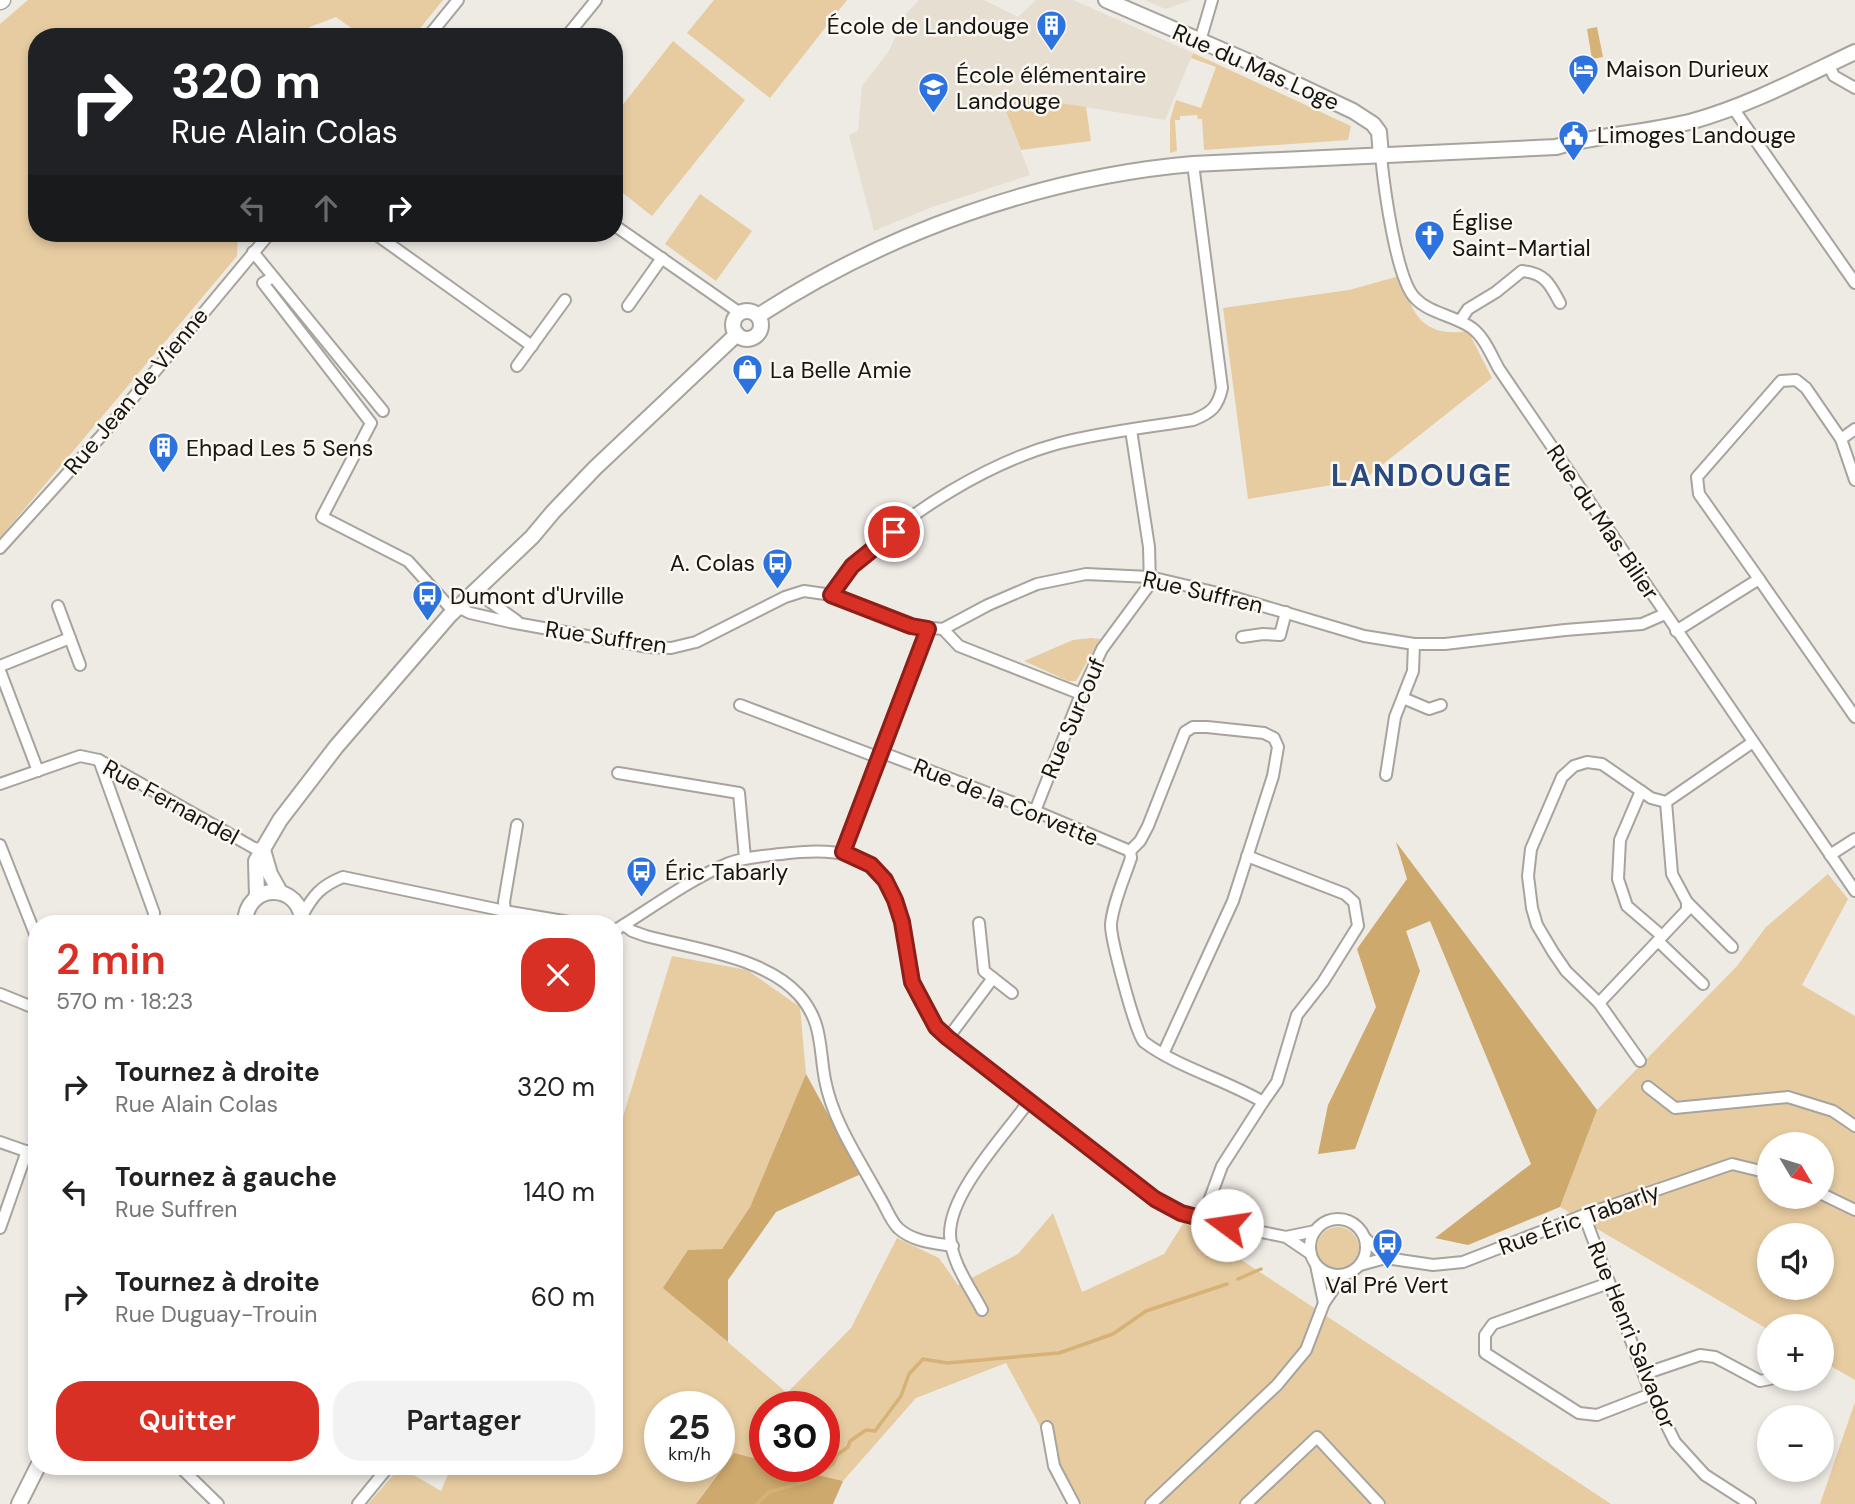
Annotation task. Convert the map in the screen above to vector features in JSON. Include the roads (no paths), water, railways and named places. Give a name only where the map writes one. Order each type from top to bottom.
[{"type":"main road","name":"Rue du Mas Loge","points":[[1106,0],[1342,106],[1373,124],[1379,132],[1381,156]]},
{"type":"main road","points":[[758,316],[829,275],[889,246],[982,207],[1050,187],[1150,168],[1192,164],[1556,147],[1595,137],[1666,128],[1733,108],[1802,79],[1855,52]]},
{"type":"main road","points":[[747,311],[758,316],[761,325],[758,334],[750,338],[737,334],[733,325],[740,313],[747,311]]},
{"type":"main road","points":[[257,897],[256,860],[280,820],[335,747],[456,610],[532,537],[595,468],[737,334]]},
{"type":"main road","points":[[263,850],[270,874],[285,895]]},
{"type":"main road","points":[[247,915],[248,908],[257,897],[272,892],[285,895],[296,902],[300,915]]},
{"type":"main road","points":[[19,1504],[34,1475]]},
{"type":"street","points":[[435,28],[458,0]]},
{"type":"street","points":[[573,28],[596,0]]},
{"type":"street","points":[[1200,40],[1212,0]]},
{"type":"street","points":[[1828,64],[1834,76],[1855,88]]},
{"type":"street","points":[[1733,108],[1855,283]]},
{"type":"street","name":"Rue du Mas Bilier","points":[[1381,156],[1398,254],[1407,288],[1423,305],[1460,321],[1482,339],[1499,369],[1676,631],[1855,891]]},
{"type":"street","points":[[831,595],[852,566],[915,514],[960,486],[1010,461],[1061,443],[1192,420],[1208,414],[1219,403],[1222,388],[1192,164]]},
{"type":"street","points":[[623,231],[740,313]]},
{"type":"street","name":"Rue Jean de Vienne","points":[[0,548],[102,435],[262,242]]},
{"type":"street","points":[[386,242],[532,345]]},
{"type":"street","points":[[253,252],[383,411]]},
{"type":"street","points":[[628,306],[662,258]]},
{"type":"street","points":[[1460,321],[1468,309],[1496,292],[1522,271],[1534,272],[1550,284],[1560,303]]},
{"type":"street","points":[[273,277],[263,284],[371,423],[322,517],[408,561],[456,610]]},
{"type":"street","points":[[517,366],[565,300]]},
{"type":"street","points":[[1855,480],[1841,439],[1806,388],[1796,380],[1781,381],[1697,477],[1699,494],[1855,717]]},
{"type":"street","points":[[1841,439],[1855,429]]},
{"type":"street","points":[[1131,430],[1149,547],[1150,577]]},
{"type":"street","name":"Rue Suffren","points":[[456,610],[648,647],[671,648],[695,642],[785,597],[804,591],[831,595],[911,626],[943,629],[988,605],[1038,584],[1086,574],[1150,577],[1286,612],[1364,636],[1414,644],[1445,644],[1642,624],[1665,614]]},
{"type":"street","name":"Rue Surcouf","points":[[1035,811],[1081,694],[1102,649],[1150,584],[1150,577]]},
{"type":"street","points":[[1676,631],[1759,579]]},
{"type":"street","name":"Rue Suffren","points":[[477,590],[522,624]]},
{"type":"street","points":[[58,606],[80,665]]},
{"type":"street","name":"Rue Suffren","points":[[1242,637],[1280,635],[1286,612]]},
{"type":"street","points":[[843,852],[928,629]]},
{"type":"street","points":[[943,629],[959,646],[1081,694]]},
{"type":"street","points":[[0,666],[70,638]]},
{"type":"street","points":[[1386,775],[1395,717],[1413,671],[1414,644]]},
{"type":"street","points":[[0,671],[38,771]]},
{"type":"street","points":[[1403,698],[1429,709],[1441,705]]},
{"type":"street","name":"Rue de la Corvette","points":[[740,705],[1035,811],[1130,851]]},
{"type":"street","points":[[1163,1054],[1233,901],[1273,776],[1278,747],[1274,738],[1264,733],[1206,727],[1193,727],[1185,732],[1148,826],[1140,841],[1130,851],[1111,926],[1141,1040],[1163,1054],[1239,1088],[1263,1102]]},
{"type":"street","points":[[1640,1061],[1599,1003],[1566,971],[1537,925],[1528,876],[1531,849],[1562,777],[1574,766],[1587,762],[1602,764],[1651,798],[1666,802],[1753,742]]},
{"type":"street","name":"Rue Fernandel","points":[[0,784],[80,756],[99,760],[254,848],[263,850]]},
{"type":"street","points":[[99,760],[154,915]]},
{"type":"street","points":[[618,774],[739,793],[745,858]]},
{"type":"street","points":[[1641,791],[1620,840],[1618,879],[1627,906],[1703,984]]},
{"type":"street","points":[[1666,802],[1672,874],[1687,902],[1732,947]]},
{"type":"street","points":[[505,911],[517,825]]},
{"type":"street","points":[[1830,855],[1855,839]]},
{"type":"street","points":[[0,845],[28,916]]},
{"type":"street","points":[[623,926],[701,877],[745,858],[805,851],[843,852],[871,865],[885,880],[895,900],[902,922],[912,982],[936,1027],[948,1038],[1155,1199],[1181,1213],[1202,1220],[1286,1237],[1311,1254]]},
{"type":"street","points":[[1202,1220],[1222,1166],[1277,1082],[1297,1015],[1323,982],[1358,926],[1354,902],[1345,894],[1247,856]]},
{"type":"street","points":[[304,915],[313,895],[332,881],[343,877],[528,915]]},
{"type":"street","points":[[285,895],[313,895]]},
{"type":"street","points":[[1599,1003],[1687,910],[1687,902]]},
{"type":"street","points":[[979,923],[984,971],[1012,993]]},
{"type":"street","points":[[623,929],[753,964],[799,994],[814,1017],[821,1042],[825,1081],[844,1133],[897,1227],[920,1241],[953,1247]]},
{"type":"street","points":[[948,1038],[993,978]]},
{"type":"street","points":[[0,994],[28,1005]]},
{"type":"street","points":[[1648,1087],[1675,1108],[1788,1097],[1833,1111],[1855,1126]]},
{"type":"street","points":[[982,1310],[957,1265],[950,1235],[955,1209],[964,1188],[1029,1101]]},
{"type":"street","points":[[0,1142],[28,1152]]},
{"type":"street","points":[[0,1228],[28,1162]]},
{"type":"street","name":"Rue Éric Tabarly","points":[[1360,1265],[1386,1258],[1433,1265],[1463,1262],[1732,1164],[1757,1170]]},
{"type":"street","points":[[1834,1200],[1855,1210]]},
{"type":"street","name":"Rue Henri Salvador","points":[[1584,1216],[1651,1394],[1675,1442],[1705,1475],[1750,1504]]},
{"type":"street","points":[[1324,1303],[1311,1254],[1311,1238],[1321,1224],[1339,1219],[1356,1225],[1386,1258]]},
{"type":"street","points":[[1286,1237],[1315,1231]]},
{"type":"street","points":[[1151,1504],[1277,1385],[1306,1350],[1324,1303],[1343,1275],[1360,1265],[1364,1257],[1365,1238]]},
{"type":"street","points":[[1316,1265],[1328,1274],[1343,1275]]},
{"type":"street","points":[[1609,1283],[1493,1324],[1485,1335],[1485,1353],[1579,1413],[1597,1415],[1651,1394]]},
{"type":"street","points":[[1644,1374],[1700,1355],[1715,1357],[1757,1379]]},
{"type":"street","points":[[1046,1427],[1054,1466],[1074,1504]]},
{"type":"street","points":[[1246,1504],[1317,1437],[1374,1502]]},
{"type":"street","points":[[188,1475],[218,1504]]},
{"type":"street","points":[[359,1504],[382,1475]]},
{"type":"waterway","points":[[1238,1279],[1261,1269]]},
{"type":"waterway","points":[[757,1504],[769,1492],[805,1482],[833,1464],[837,1455],[848,1447],[850,1441],[866,1430],[875,1431],[901,1396],[909,1374],[923,1359],[947,1363],[1059,1353],[1113,1334],[1146,1311],[1227,1284]]},
{"type":"place","name":"École de Landouge","points":[[1052,53]]},
{"type":"place","name":"Maison Durieux","points":[[1583,96]]},
{"type":"place","name":"École élémentaire Landouge","points":[[933,115]]},
{"type":"place","name":"Limoges Landouge","points":[[1574,162]]},
{"type":"place","name":"Église Saint-Martial","points":[[1429,262]]},
{"type":"place","name":"La Belle Amie","points":[[747,397]]},
{"type":"place","name":"Ehpad Les 5 Sens","points":[[163,475]]},
{"type":"place","name":"A. Colas","points":[[778,590]]},
{"type":"place","name":"Dumont d'Urville","points":[[427,623]]},
{"type":"place","name":"Éric Tabarly","points":[[642,899]]},
{"type":"place","name":"Val Pré Vert","points":[[1387,1271]]},
{"type":"district","name":"LANDOUGE","points":[[1422,475]]}]
